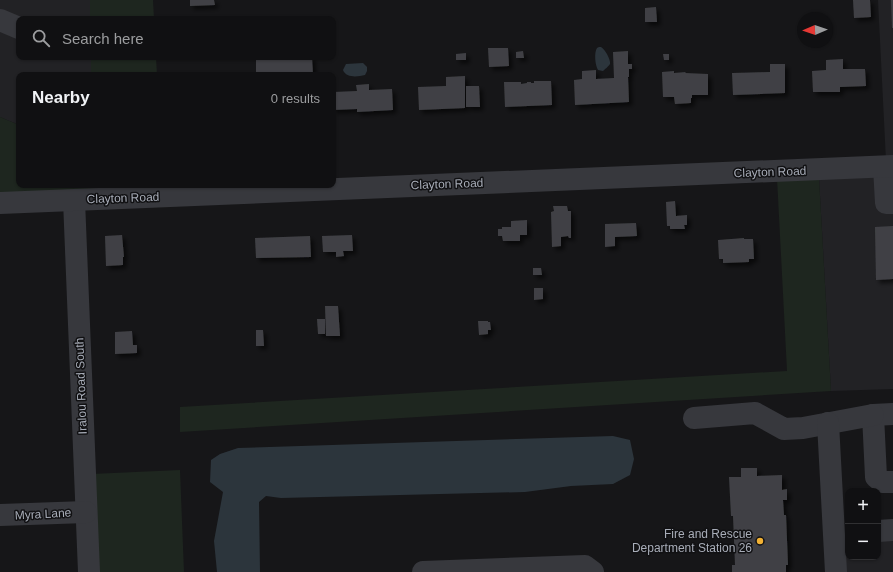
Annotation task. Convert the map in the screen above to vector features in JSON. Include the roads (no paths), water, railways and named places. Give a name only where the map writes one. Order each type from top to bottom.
[{"type":"street","points":[[0,20],[16,27]]},
{"type":"street","points":[[889,166],[886,203],[893,202]]},
{"type":"street","name":"Clayton Road","points":[[0,203],[889,166]]},
{"type":"street","name":"Iralou Road South","points":[[74,200],[88,572]]},
{"type":"street","points":[[694,418],[755,413],[784,428],[803,428],[883,415],[876,477],[882,482],[893,482]]},
{"type":"street","points":[[828,423],[841,532],[836,572]]},
{"type":"street","points":[[893,426],[883,434],[884,461],[893,469]]},
{"type":"street","name":"Myra Lane","points":[[0,515],[86,512]]},
{"type":"street","points":[[881,531],[893,530]]},
{"type":"street","points":[[423,572],[586,566],[593,572]]},
{"type":"place","name":"Fire and Rescue Department Station 26","points":[[760,541]]}]
